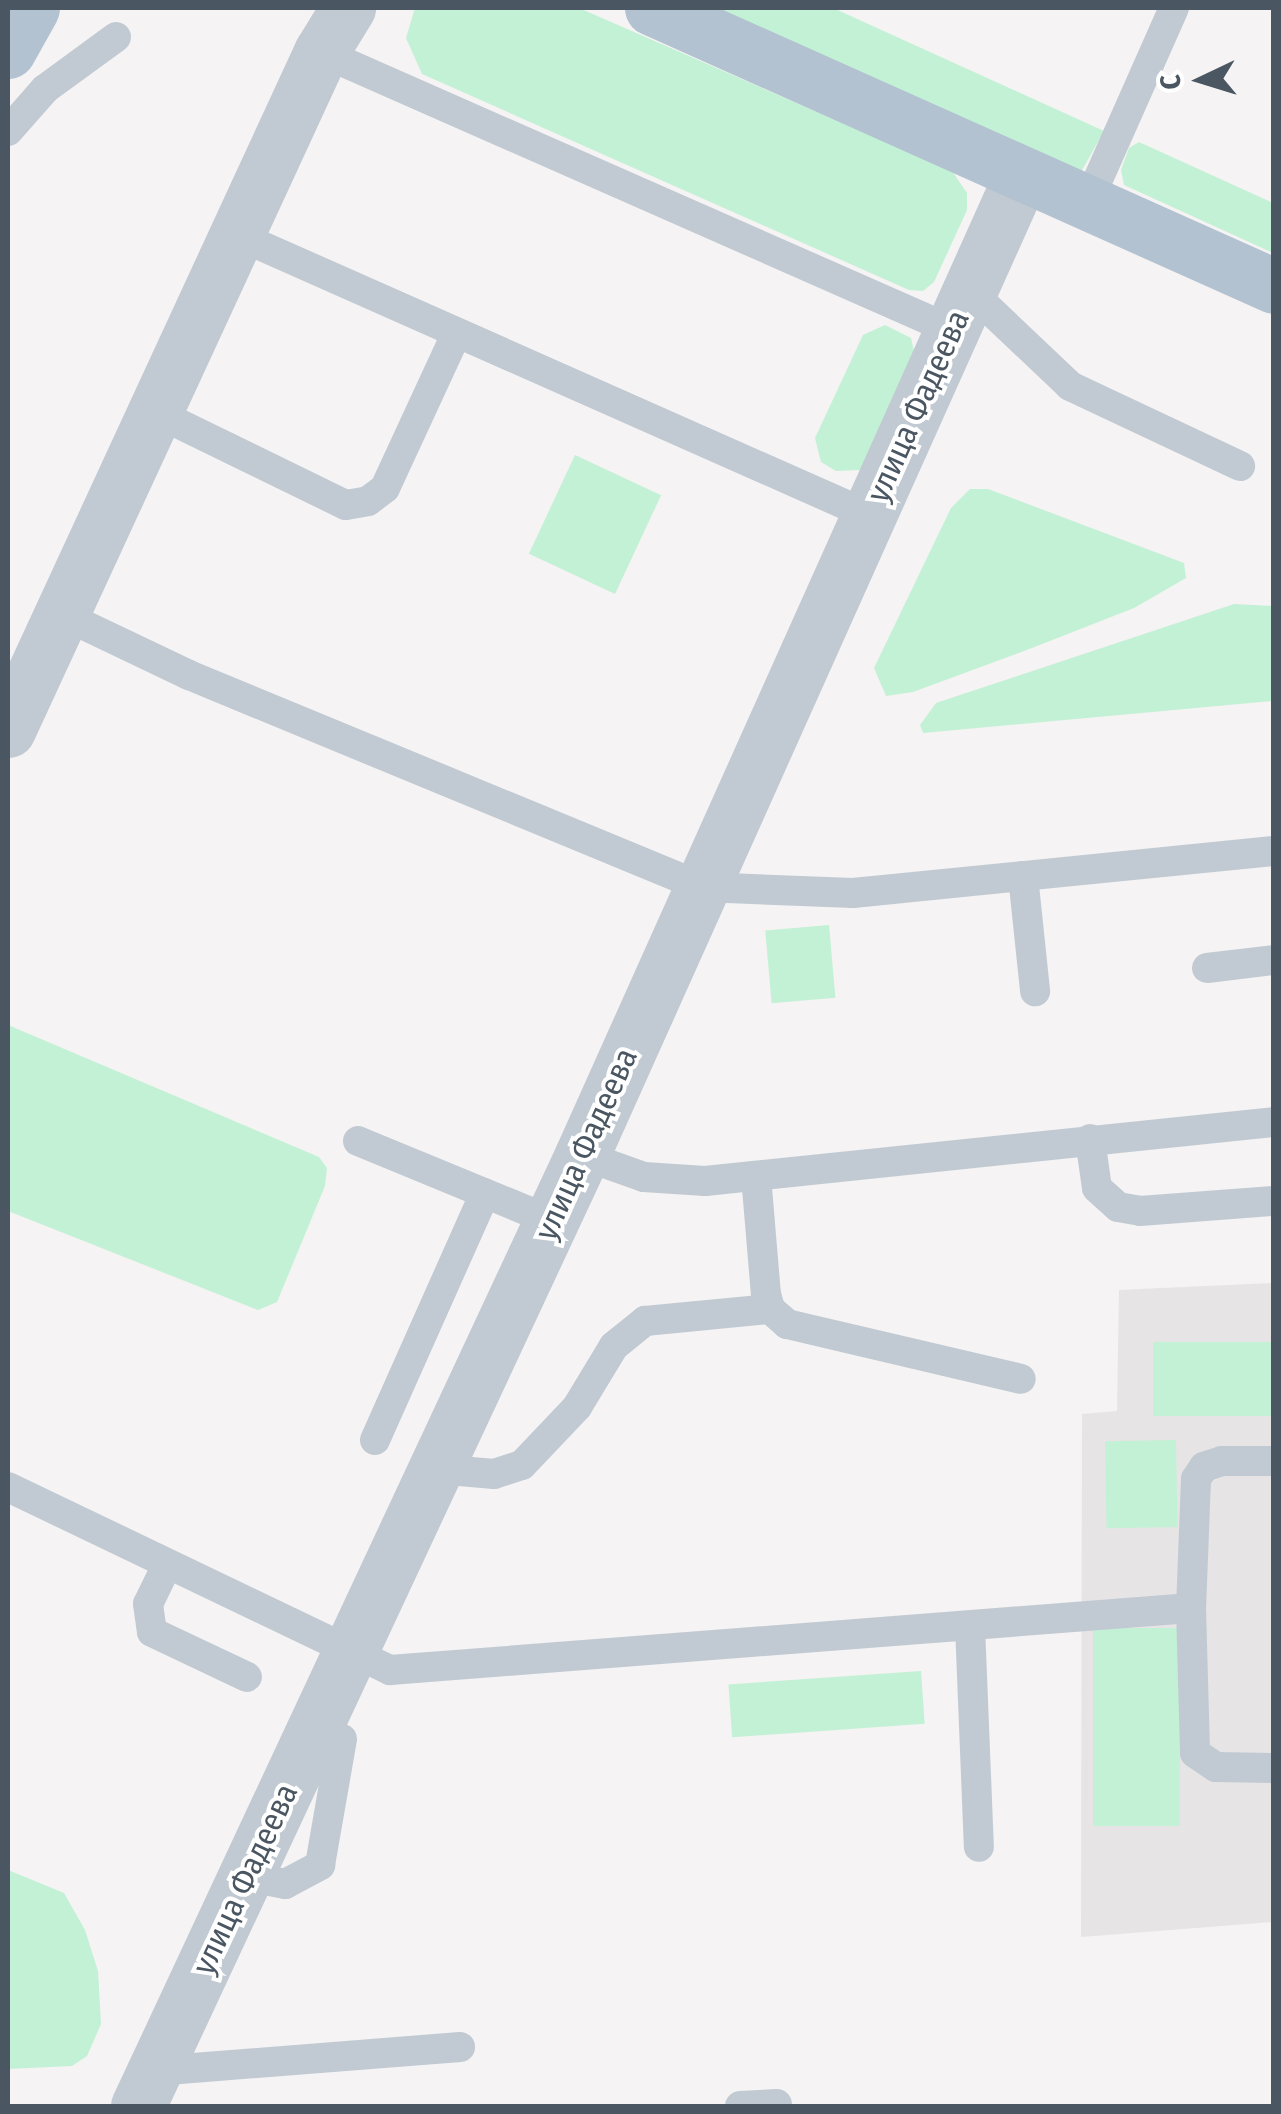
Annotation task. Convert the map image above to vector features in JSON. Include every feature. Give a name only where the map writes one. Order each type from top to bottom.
[{"type":"main road","points":[[8,50],[32,8]]},
{"type":"main road","points":[[652,8],[1274,286]]},
{"type":"street","points":[[8,730],[335,30]]},
{"type":"street","name":"улица Фадеева","points":[[146,2089],[552,1221],[1021,176]]},
{"type":"lane","points":[[1088,202],[1174,8]]},
{"type":"lane","points":[[335,30],[961,310],[1070,386],[1240,466]]},
{"type":"lane","points":[[8,131],[45,89],[116,37]]},
{"type":"lane","points":[[237,236],[869,515]]},
{"type":"lane","points":[[155,412],[346,505],[368,502],[385,488],[456,334]]},
{"type":"lane","points":[[61,614],[190,675],[702,888],[852,892],[1274,852]]},
{"type":"lane","points":[[1023,876],[1035,991]]},
{"type":"lane","points":[[1207,968],[1274,960]]},
{"type":"lane","points":[[582,1154],[620,1172],[676,1182],[1274,1122]]},
{"type":"lane","points":[[1090,1139],[1097,1188],[1118,1206],[1140,1211],[1274,1201]]},
{"type":"lane","points":[[358,1141],[552,1221]]},
{"type":"lane","points":[[756,1176],[770,1309],[787,1324],[1022,1379]]},
{"type":"lane","points":[[375,1440],[485,1193]]},
{"type":"lane","points":[[438,1469],[494,1474],[522,1465],[576,1407],[614,1346],[645,1322],[770,1309]]},
{"type":"lane","points":[[1274,1461],[1222,1461],[1204,1468],[1196,1479],[1191,1608],[1196,1753],[1216,1767],[1274,1768]]},
{"type":"lane","points":[[8,1487],[390,1670],[1191,1608]]},
{"type":"lane","points":[[167,1564],[148,1604],[152,1632],[248,1677]]},
{"type":"lane","points":[[970,1626],[980,1847]]},
{"type":"lane","points":[[244,1876],[285,1884],[320,1865],[342,1739]]},
{"type":"lane","points":[[146,2089],[460,2046]]},
{"type":"lane","points":[[740,2106],[778,2104]]},
{"type":"shaded area","points":[[1273,1283],[1273,1922],[1081,1937],[1082,1414],[1117,1411],[1119,1290]]},
{"type":"green space","points":[[415,8],[579,8],[952,171],[967,193],[967,210],[934,282],[923,291],[909,290],[422,74],[406,38]]},
{"type":"green space","points":[[687,8],[833,8],[1104,131],[1081,172]]},
{"type":"green space","points":[[1139,142],[1273,203],[1273,253],[1124,185],[1121,170],[1129,148]]},
{"type":"green space","points":[[885,325],[911,338],[914,351],[861,470],[836,471],[821,462],[815,438],[863,335]]},
{"type":"green space","points":[[575,455],[661,495],[615,594],[529,554]]},
{"type":"green space","points":[[970,489],[988,489],[1184,563],[1186,578],[1134,608],[913,692],[886,696],[874,668],[951,508]]},
{"type":"green space","points":[[1234,604],[1273,606],[1273,701],[923,733],[920,725],[936,703]]},
{"type":"green space","points":[[829,925],[835,998],[772,1003],[765,931]]},
{"type":"green space","points":[[8,1025],[319,1157],[327,1168],[325,1186],[277,1302],[258,1310],[8,1211]]},
{"type":"green space","points":[[1153,1342],[1273,1342],[1273,1416],[1153,1416]]},
{"type":"green space","points":[[1176,1440],[1178,1527],[1107,1528],[1105,1441]]},
{"type":"green space","points":[[1093,1628],[1180,1628],[1180,1826],[1093,1826]]},
{"type":"green space","points":[[921,1671],[925,1724],[732,1737],[728,1684]]},
{"type":"green space","points":[[8,1870],[64,1893],[85,1930],[98,1971],[101,2024],[87,2056],[72,2066],[8,2069]]}]
